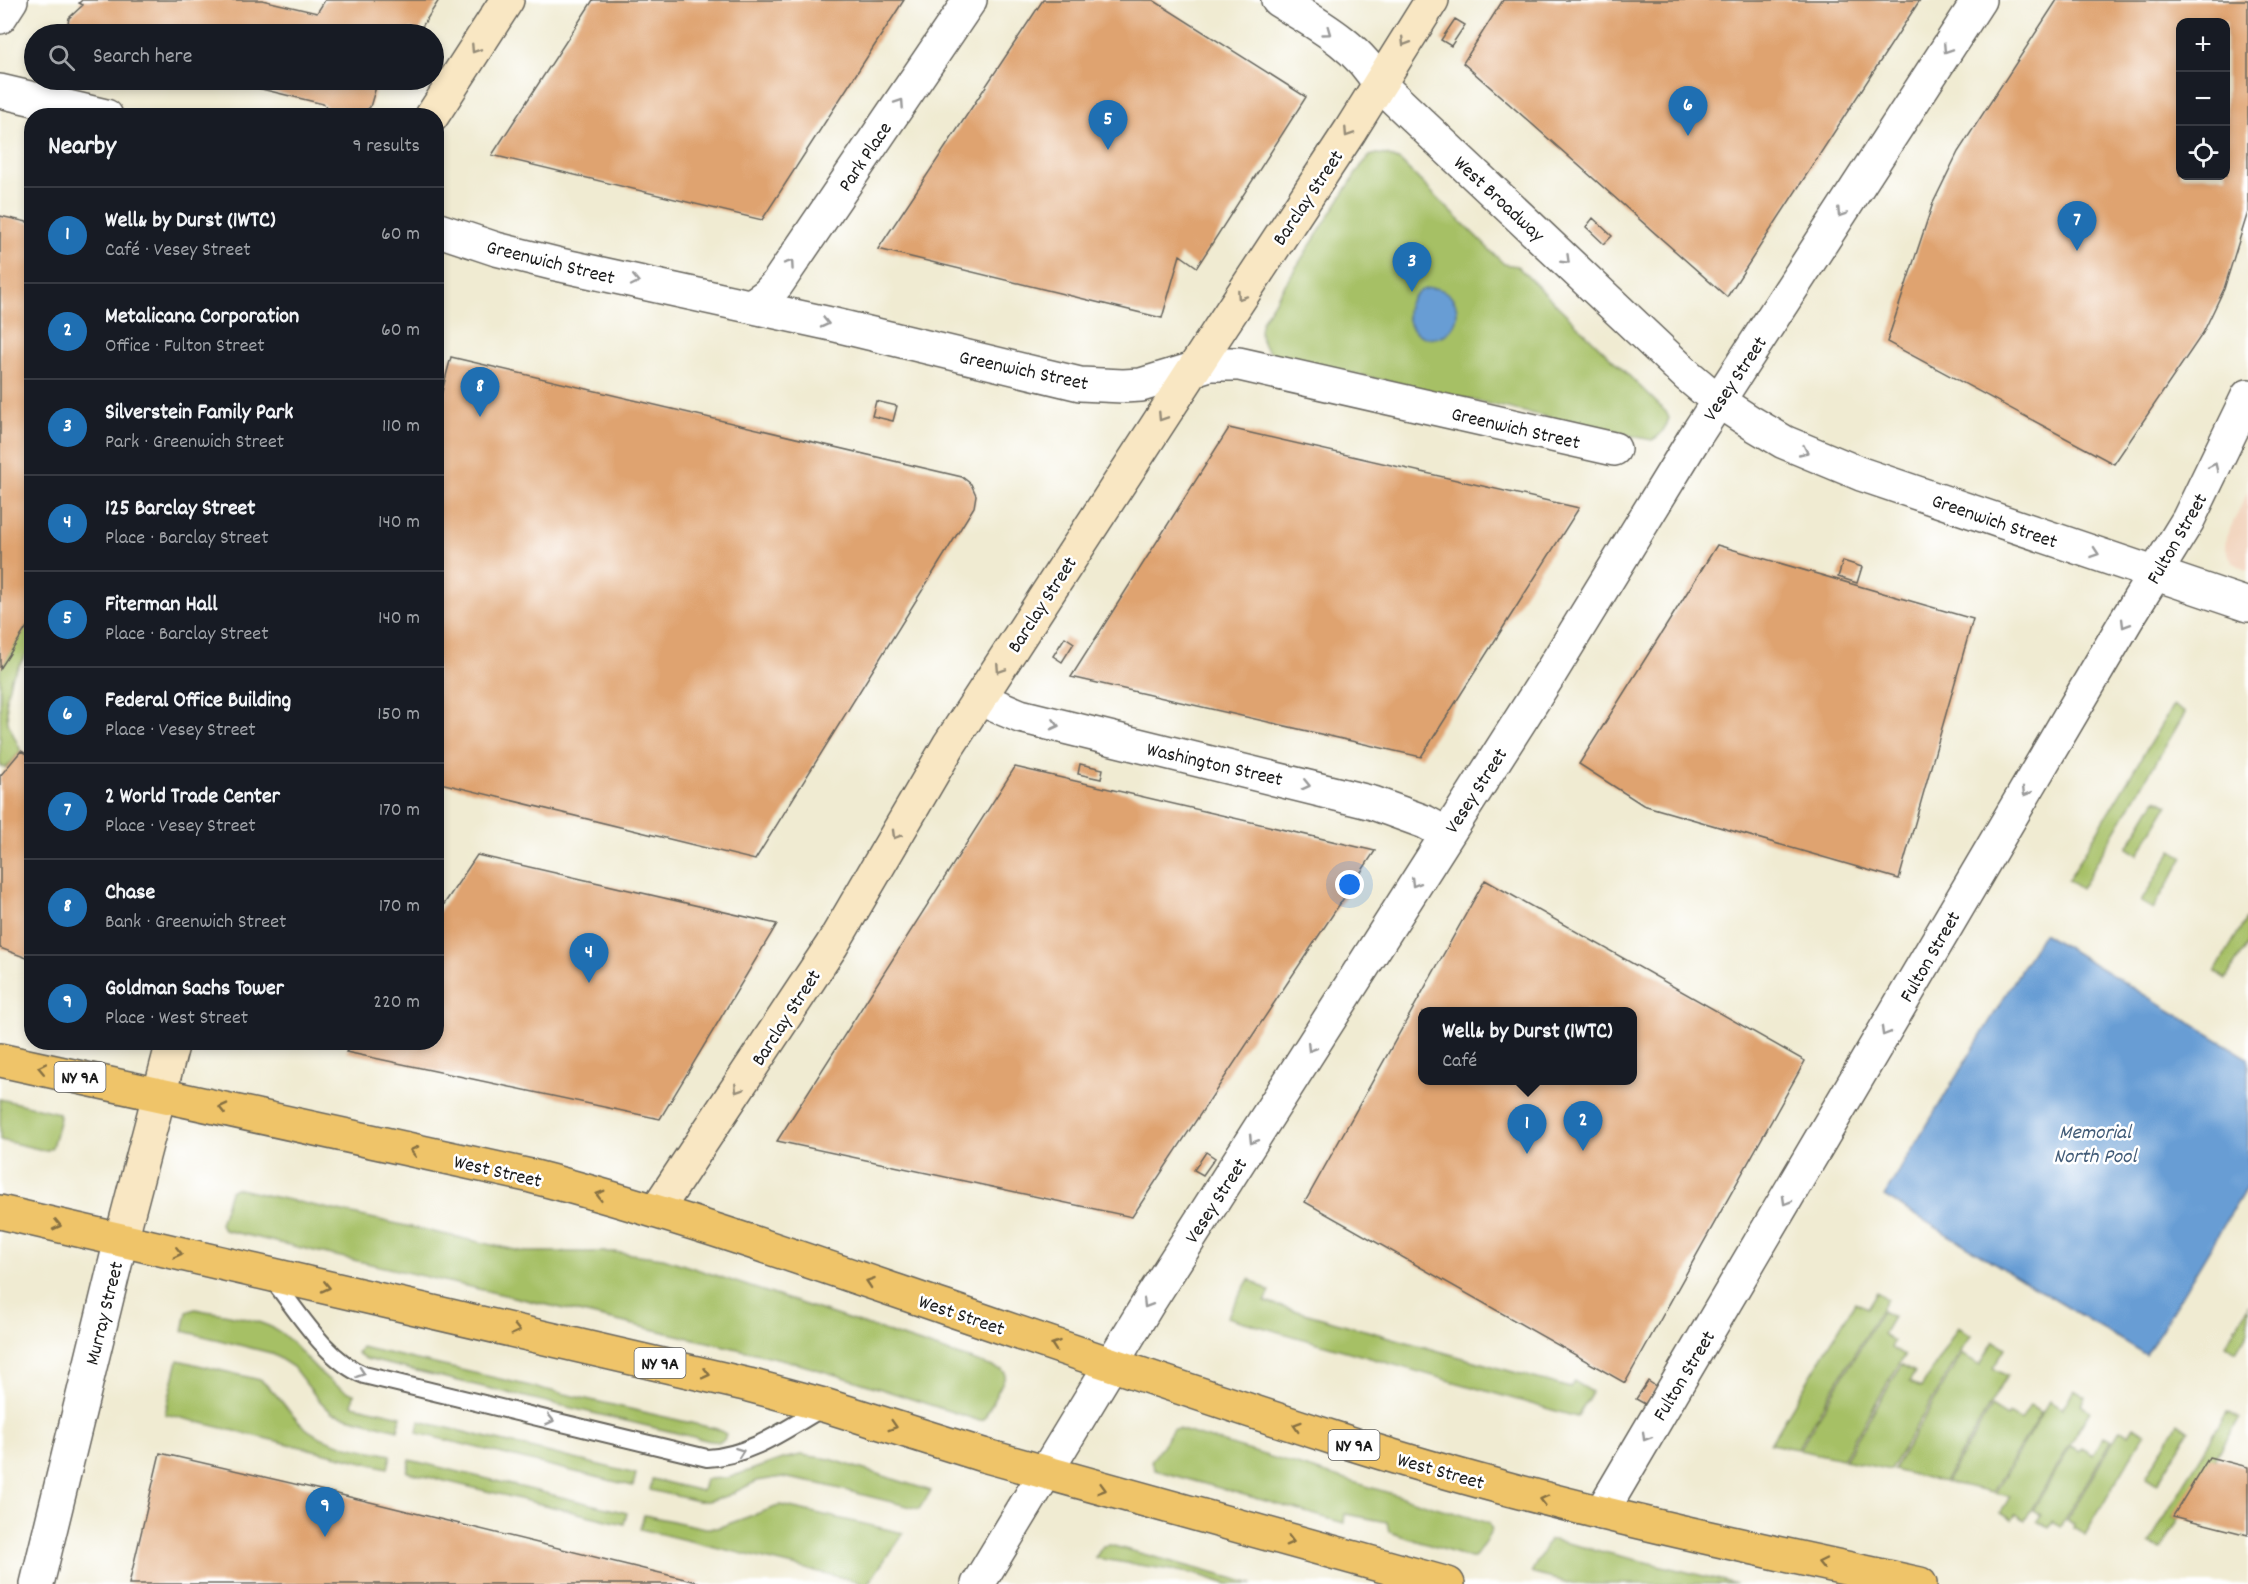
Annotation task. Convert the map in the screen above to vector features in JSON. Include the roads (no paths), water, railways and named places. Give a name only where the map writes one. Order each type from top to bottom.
[{"type":"highway","name":"West Street","points":[[0,1060],[531,1176],[656,1211],[1110,1365],[1422,1465],[1542,1499],[1920,1584]]},
{"type":"highway","name":"NY 9A","points":[[0,1212],[683,1368],[827,1406],[983,1455],[1448,1584]]},
{"type":"main road","points":[[437,108],[507,0]]},
{"type":"main road","name":"Barclay Street","points":[[656,1211],[832,945],[924,786],[1432,0]]},
{"type":"main road","name":"Murray Street","points":[[121,1240],[171,1050]]},
{"type":"street","points":[[0,17],[11,0]]},
{"type":"street","name":"Park Place","points":[[751,306],[777,284],[970,0]]},
{"type":"street","name":"West Broadway","points":[[1278,0],[1324,29],[1357,55],[1373,73],[1379,84],[1431,134],[1668,357],[1718,401]]},
{"type":"street","name":"Vesey Street","points":[[978,1584],[1110,1365],[1551,672],[1718,401],[1979,0]]},
{"type":"street","points":[[0,91],[72,108]]},
{"type":"street","name":"Greenwich Street","points":[[444,232],[496,249],[556,264],[751,306],[1080,384],[1141,385],[1194,368],[1224,363],[1239,364],[1614,449]]},
{"type":"street","name":"Fulton Street","points":[[1602,1513],[2188,520],[2248,396]]},
{"type":"street","name":"Greenwich Street","points":[[1718,401],[1784,442],[1822,459],[2248,605]]},
{"type":"street","name":"Washington Street","points":[[980,699],[1020,716],[1373,803],[1425,822],[1447,834]]},
{"type":"street","name":"Murray Street","points":[[37,1584],[121,1240]]},
{"type":"lane","points":[[269,1274],[317,1336],[338,1360],[351,1370],[375,1378],[707,1458],[739,1453],[827,1406]]},
{"type":"water","points":[[1432,288],[1450,295],[1457,313],[1450,331],[1432,338],[1414,331],[1407,313],[1414,295]]},
{"type":"water","name":"Memorial North Pool","points":[[2043,933],[2248,1058],[2248,1185],[2146,1355],[1884,1196]]},
{"type":"place","name":"Federal Office Building","points":[[1688,136]]},
{"type":"place","name":"Fiterman Hall","points":[[1108,150]]},
{"type":"place","name":"2 World Trade Center","points":[[2077,251]]},
{"type":"place","name":"Silverstein Family Park","points":[[1412,292]]},
{"type":"place","name":"Chase","points":[[480,417]]},
{"type":"place","name":"125 Barclay Street","points":[[589,983]]},
{"type":"place","name":"Metalicana Corporation","points":[[1583,1151]]},
{"type":"place","name":"Well& by Durst (1WTC)","points":[[1527,1154]]},
{"type":"place","name":"Goldman Sachs Tower","points":[[325,1537]]}]
